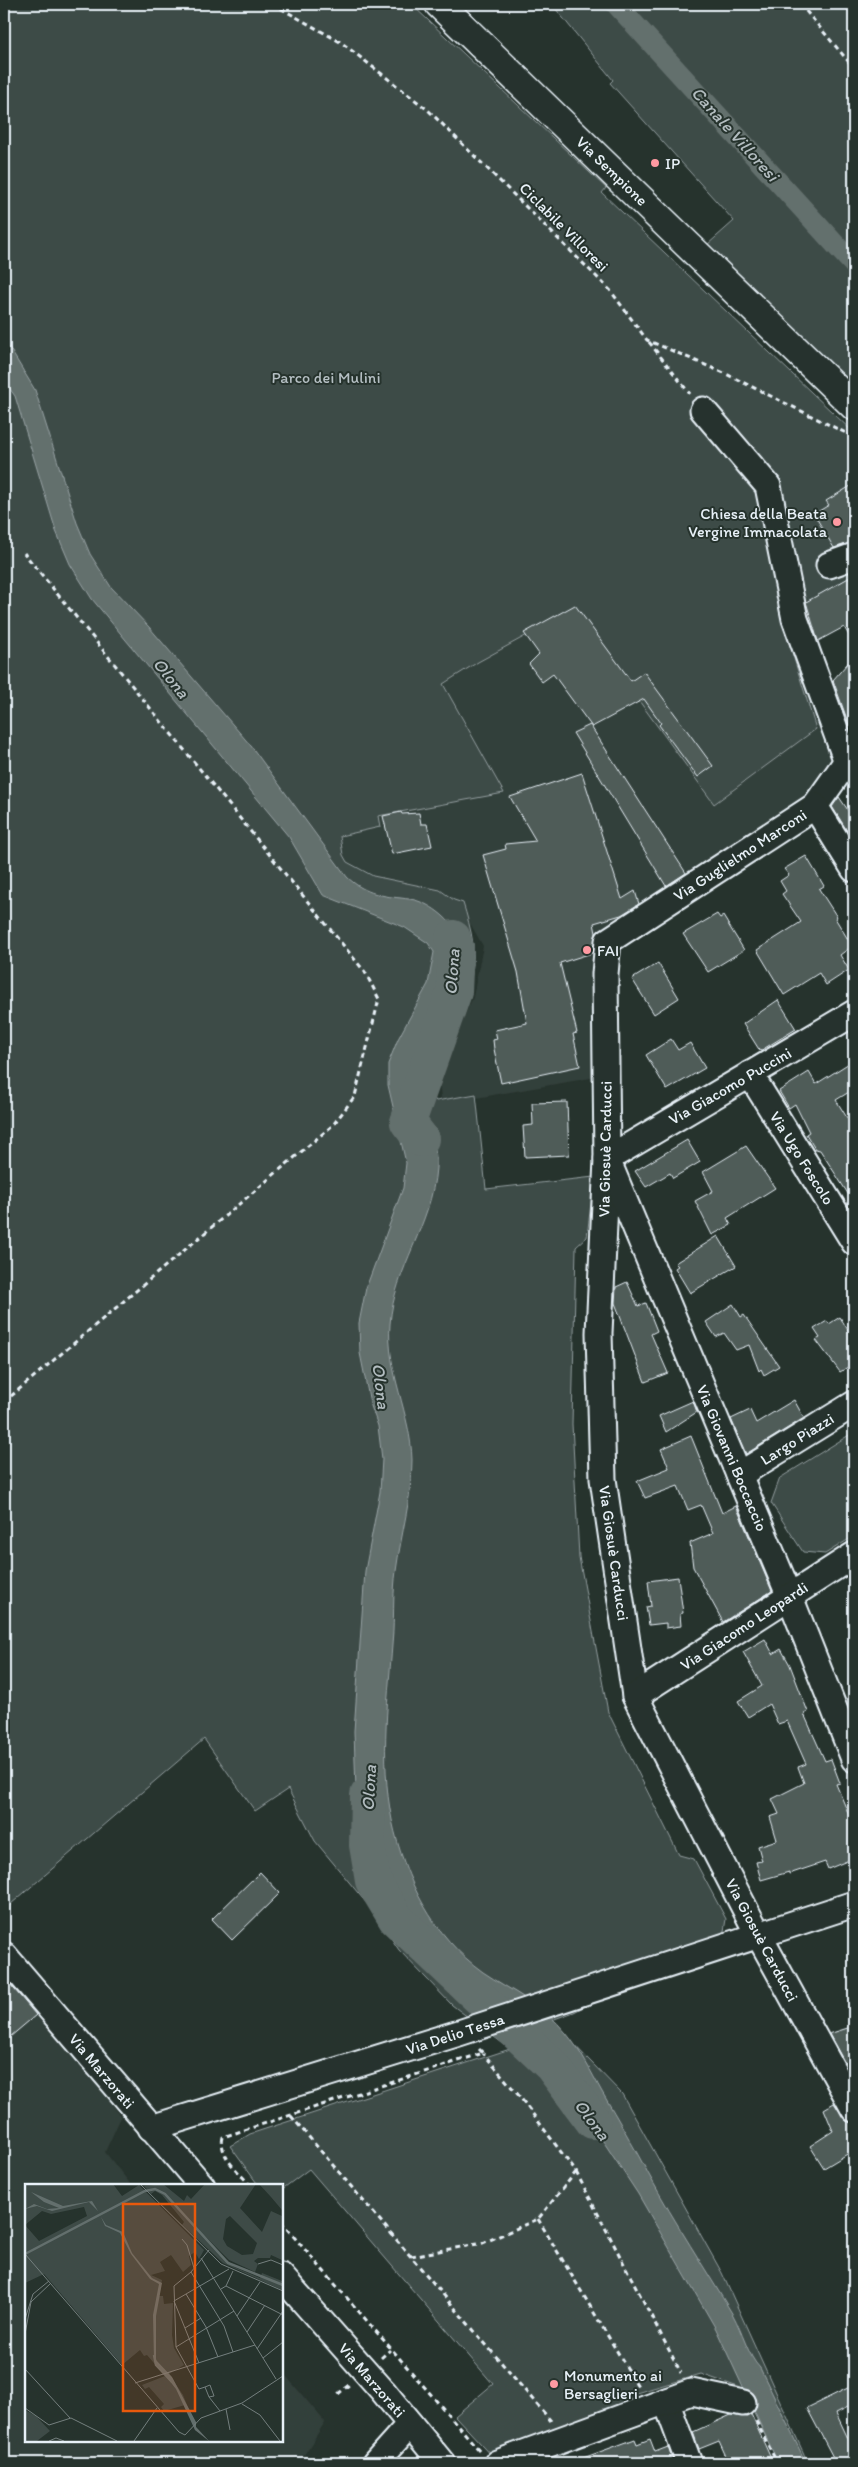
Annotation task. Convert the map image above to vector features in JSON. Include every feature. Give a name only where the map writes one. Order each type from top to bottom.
[{"type":"main road","name":"Via Sempione","points":[[439,4],[785,337],[854,406]]},
{"type":"main road","name":"Via Sempione","points":[[785,337],[854,384]]},
{"type":"street","points":[[703,410],[768,486],[795,619],[850,756]]},
{"type":"street","points":[[829,565],[854,556]]},
{"type":"street","name":"Via Guglielmo Marconi","points":[[608,941],[815,806],[850,756]]},
{"type":"street","points":[[815,806],[854,869]]},
{"type":"street","name":"Via Giosuè Carducci","points":[[608,941],[605,974],[606,1158],[599,1332],[603,1479],[634,1696],[758,1934],[854,2109]]},
{"type":"street","name":"Via Giacomo Puccini","points":[[606,1158],[854,1013]]},
{"type":"street","name":"Via Ugo Foscolo","points":[[750,1074],[854,1242]]},
{"type":"street","name":"Via Giovanni Boccaccio","points":[[606,1158],[790,1597],[854,1759]]},
{"type":"street","name":"Largo Piazzi","points":[[739,1475],[854,1404]]},
{"type":"street","name":"Via Giacomo Leopardi","points":[[634,1696],[854,1555]]},
{"type":"street","name":"Via Delio Tessa","points":[[151,2128],[459,2033],[854,1904]]},
{"type":"street","name":"Via Marzorati","points":[[4,1955],[200,2184]]},
{"type":"street","name":"Via Marzorati","points":[[282,2277],[442,2463]]},
{"type":"street","points":[[490,2460],[566,2439],[691,2392],[743,2403]]},
{"type":"street","points":[[658,2404],[689,2463]]},
{"type":"street","points":[[375,2463],[410,2424]]},
{"type":"path","points":[[4,8],[11,4]]},
{"type":"path","name":"Ciclabile Villoresi","points":[[272,4],[342,43],[428,110],[610,290],[703,410]]},
{"type":"path","points":[[800,4],[854,68]]},
{"type":"path","points":[[647,340],[724,373],[854,437]]},
{"type":"path","points":[[4,1402],[333,1125],[355,1096],[379,999],[366,972],[24,553]]},
{"type":"path","points":[[459,2033],[483,2053],[520,2097],[576,2172],[691,2392]]},
{"type":"path","points":[[249,2184],[224,2154],[221,2145],[223,2136],[291,2116],[483,2053]]},
{"type":"path","points":[[291,2116],[566,2439]]},
{"type":"path","points":[[410,2256],[483,2243],[538,2218],[576,2172]]},
{"type":"path","points":[[538,2218],[658,2404]]},
{"type":"path","points":[[282,2223],[490,2460]]},
{"type":"path","points":[[743,2403],[749,2406],[777,2463]]},
{"type":"shaded area","points":[[405,558],[776,606],[837,769],[812,806],[606,940],[602,1076],[442,1104],[438,1075],[473,997],[483,946],[467,918],[463,903],[354,872],[339,862],[329,836],[426,669]]},
{"type":"shaded area","points":[[4,1959],[45,2007],[121,2117],[105,2152],[130,2184],[25,2184],[25,2442],[282,2442],[282,2371],[325,2422],[299,2463],[4,2463]]},
{"type":"green space","name":"Parco dei Mulini","points":[[4,4],[411,4],[606,188],[602,193],[854,433],[854,575],[781,617],[816,729],[714,804],[573,610],[478,662],[443,684],[504,793],[378,816],[380,827],[340,836],[343,855],[347,862],[373,876],[440,890],[454,900],[463,903],[473,944],[471,982],[460,1018],[426,1088],[436,1101],[476,1094],[486,1189],[594,1177],[587,1237],[576,1247],[572,1424],[579,1557],[608,1712],[679,1855],[694,1859],[726,1919],[724,1931],[714,1938],[574,2012],[546,2022],[559,2029],[622,2094],[722,2273],[808,2463],[779,2463],[741,2388],[701,2374],[636,2393],[633,2409],[495,2459],[455,2416],[493,2384],[309,2169],[282,2189],[282,2184],[258,2184],[230,2146],[250,2134],[510,2049],[452,2005],[399,1950],[373,1911],[315,1841],[288,1789],[255,1811],[204,1739],[4,1910]]},
{"type":"green space","points":[[556,4],[854,4],[854,386],[707,245],[734,221],[610,83],[613,80],[555,8]]},
{"type":"green space","points":[[854,1432],[854,1536],[825,1554],[803,1552],[771,1503],[780,1478]]},
{"type":"water","points":[[4,339],[35,390],[77,523],[90,554],[111,587],[149,627],[251,746],[347,877],[359,886],[372,892],[414,900],[431,907],[450,922],[461,941],[463,956],[460,972],[446,1004],[427,1037],[416,1068],[415,1081],[417,1093],[433,1143],[436,1155],[436,1168],[428,1208],[398,1284],[390,1324],[392,1359],[408,1426],[412,1460],[408,1502],[395,1579],[386,1726],[386,1773],[392,1820],[413,1885],[436,1924],[465,1958],[483,1972],[538,2007],[558,2023],[586,2062],[669,2211],[733,2315],[806,2463],[778,2463],[716,2329],[638,2194],[541,2049],[520,2026],[481,2003],[433,1960],[410,1933],[384,1896],[371,1861],[356,1790],[354,1731],[365,1571],[380,1492],[382,1459],[378,1426],[370,1403],[360,1353],[359,1323],[366,1288],[403,1188],[406,1163],[388,1085],[388,1064],[398,1039],[428,984],[434,952],[428,943],[404,927],[323,895],[289,837],[92,599],[70,564],[56,531],[15,396],[4,381]]},
{"type":"building","name":"Chiesa della Beata Vergine Immacolata","points":[[854,484],[854,542],[834,548],[814,514],[829,505],[826,501]]},
{"type":"building","points":[[854,571],[854,644],[844,627],[818,641],[806,602],[852,576],[850,573]]},
{"type":"building","points":[[575,605],[631,681],[644,672],[713,766],[698,777],[659,725],[661,723],[644,699],[592,727],[553,674],[542,682],[529,664],[539,654],[524,633]]},
{"type":"building","points":[[854,656],[854,736],[853,736],[833,680]]},
{"type":"building","points":[[590,725],[686,873],[666,886],[573,733]]},
{"type":"building","points":[[582,773],[622,899],[635,891],[639,904],[621,915],[594,923],[596,933],[592,953],[560,963],[577,1033],[573,1034],[580,1066],[501,1083],[494,1049],[493,1040],[497,1039],[495,1030],[527,1023],[518,972],[483,855],[506,849],[505,844],[536,841],[510,797]]},
{"type":"building","points":[[839,797],[854,819],[854,842],[832,807]]},
{"type":"building","points":[[401,812],[402,814],[419,813],[421,824],[427,824],[432,846],[392,854],[383,816]]},
{"type":"building","points":[[806,856],[824,886],[819,889],[837,917],[835,918],[852,946],[840,955],[849,970],[826,985],[819,973],[784,995],[757,950],[801,922],[782,894],[786,891],[780,881],[789,875],[784,869]]},
{"type":"building","points":[[717,914],[720,918],[723,916],[744,950],[708,972],[683,934]]},
{"type":"building","points":[[658,963],[679,998],[654,1014],[632,979]]},
{"type":"building","points":[[778,1000],[796,1029],[760,1051],[743,1024]]},
{"type":"building","points":[[671,1039],[678,1050],[690,1043],[705,1068],[667,1090],[646,1055]]},
{"type":"building","points":[[854,1060],[854,1089],[836,1100],[854,1129],[854,1203],[820,1150],[815,1149],[806,1134],[809,1132],[795,1104],[789,1108],[779,1091],[809,1072],[816,1084]]},
{"type":"building","points":[[567,1102],[569,1155],[525,1157],[523,1126],[533,1125],[532,1103]]},
{"type":"building","points":[[687,1140],[700,1162],[673,1178],[670,1173],[646,1187],[635,1171]]},
{"type":"building","points":[[746,1146],[775,1188],[727,1218],[731,1225],[712,1235],[695,1201],[713,1191],[703,1172]]},
{"type":"building","points":[[718,1236],[736,1266],[690,1293],[675,1268],[678,1266],[675,1263]]},
{"type":"building","points":[[627,1282],[638,1306],[646,1303],[657,1331],[651,1334],[668,1373],[645,1382],[615,1303],[616,1287]]},
{"type":"building","points":[[733,1304],[741,1317],[744,1315],[779,1366],[764,1375],[761,1369],[759,1371],[749,1345],[736,1350],[724,1333],[716,1337],[706,1322]]},
{"type":"building","points":[[840,1317],[854,1340],[854,1363],[840,1372],[816,1340],[820,1338],[814,1329],[827,1321],[829,1324]]},
{"type":"building","points":[[794,1400],[804,1418],[746,1454],[731,1419],[750,1410],[756,1423]]},
{"type":"building","points":[[693,1401],[697,1412],[666,1432],[659,1416]]},
{"type":"building","points":[[691,1436],[722,1513],[736,1506],[772,1591],[723,1622],[693,1567],[690,1543],[713,1533],[701,1505],[688,1510],[678,1486],[645,1498],[637,1481],[669,1468],[661,1449]]},
{"type":"building","points":[[678,1577],[683,1613],[680,1614],[681,1626],[666,1628],[666,1623],[649,1625],[646,1607],[651,1606],[648,1581]]},
{"type":"building","points":[[765,1639],[773,1654],[781,1649],[790,1665],[808,1712],[804,1714],[825,1761],[831,1759],[840,1783],[836,1784],[854,1827],[854,1858],[828,1869],[825,1862],[789,1874],[789,1872],[761,1880],[756,1862],[762,1861],[758,1846],[777,1840],[770,1817],[779,1814],[772,1799],[804,1783],[798,1767],[806,1764],[787,1721],[778,1724],[769,1704],[748,1717],[738,1701],[762,1686],[743,1652]]},
{"type":"building","points":[[260,1872],[280,1893],[232,1940],[212,1919]]},
{"type":"building","points":[[4,1977],[36,2015],[4,2042]]},
{"type":"building","points":[[854,2026],[854,2080],[829,2034]]},
{"type":"building","points":[[834,2103],[846,2121],[854,2123],[854,2150],[824,2168],[810,2146],[833,2131],[824,2109]]},
{"type":"building","points":[[854,2385],[854,2404],[836,2413],[854,2451],[854,2463],[836,2463],[807,2408]]},
{"type":"building","points":[[751,2414],[773,2463],[729,2463],[719,2441],[699,2449],[693,2432],[731,2415],[747,2417]]},
{"type":"building","points":[[635,2439],[637,2444],[650,2439],[655,2452],[668,2447],[673,2462],[576,2463],[575,2461]]},
{"type":"waterway","name":"Canale Villoresi","points":[[616,4],[854,265]]},
{"type":"waterway","name":"Olona","points":[[421,1139],[408,1122],[454,992],[456,948],[453,938]]},
{"type":"waterway","name":"Olona","points":[[368,1795],[367,1845],[373,1881],[396,1919],[552,2066],[593,2121]]},
{"type":"place","name":"IP","points":[[655,163]]},
{"type":"place","name":"Chiesa della Beata Vergine Immacolata","points":[[837,522]]},
{"type":"place","name":"FAI","points":[[587,950]]},
{"type":"place","name":"Monumento ai Bersaglieri","points":[[554,2384]]}]
